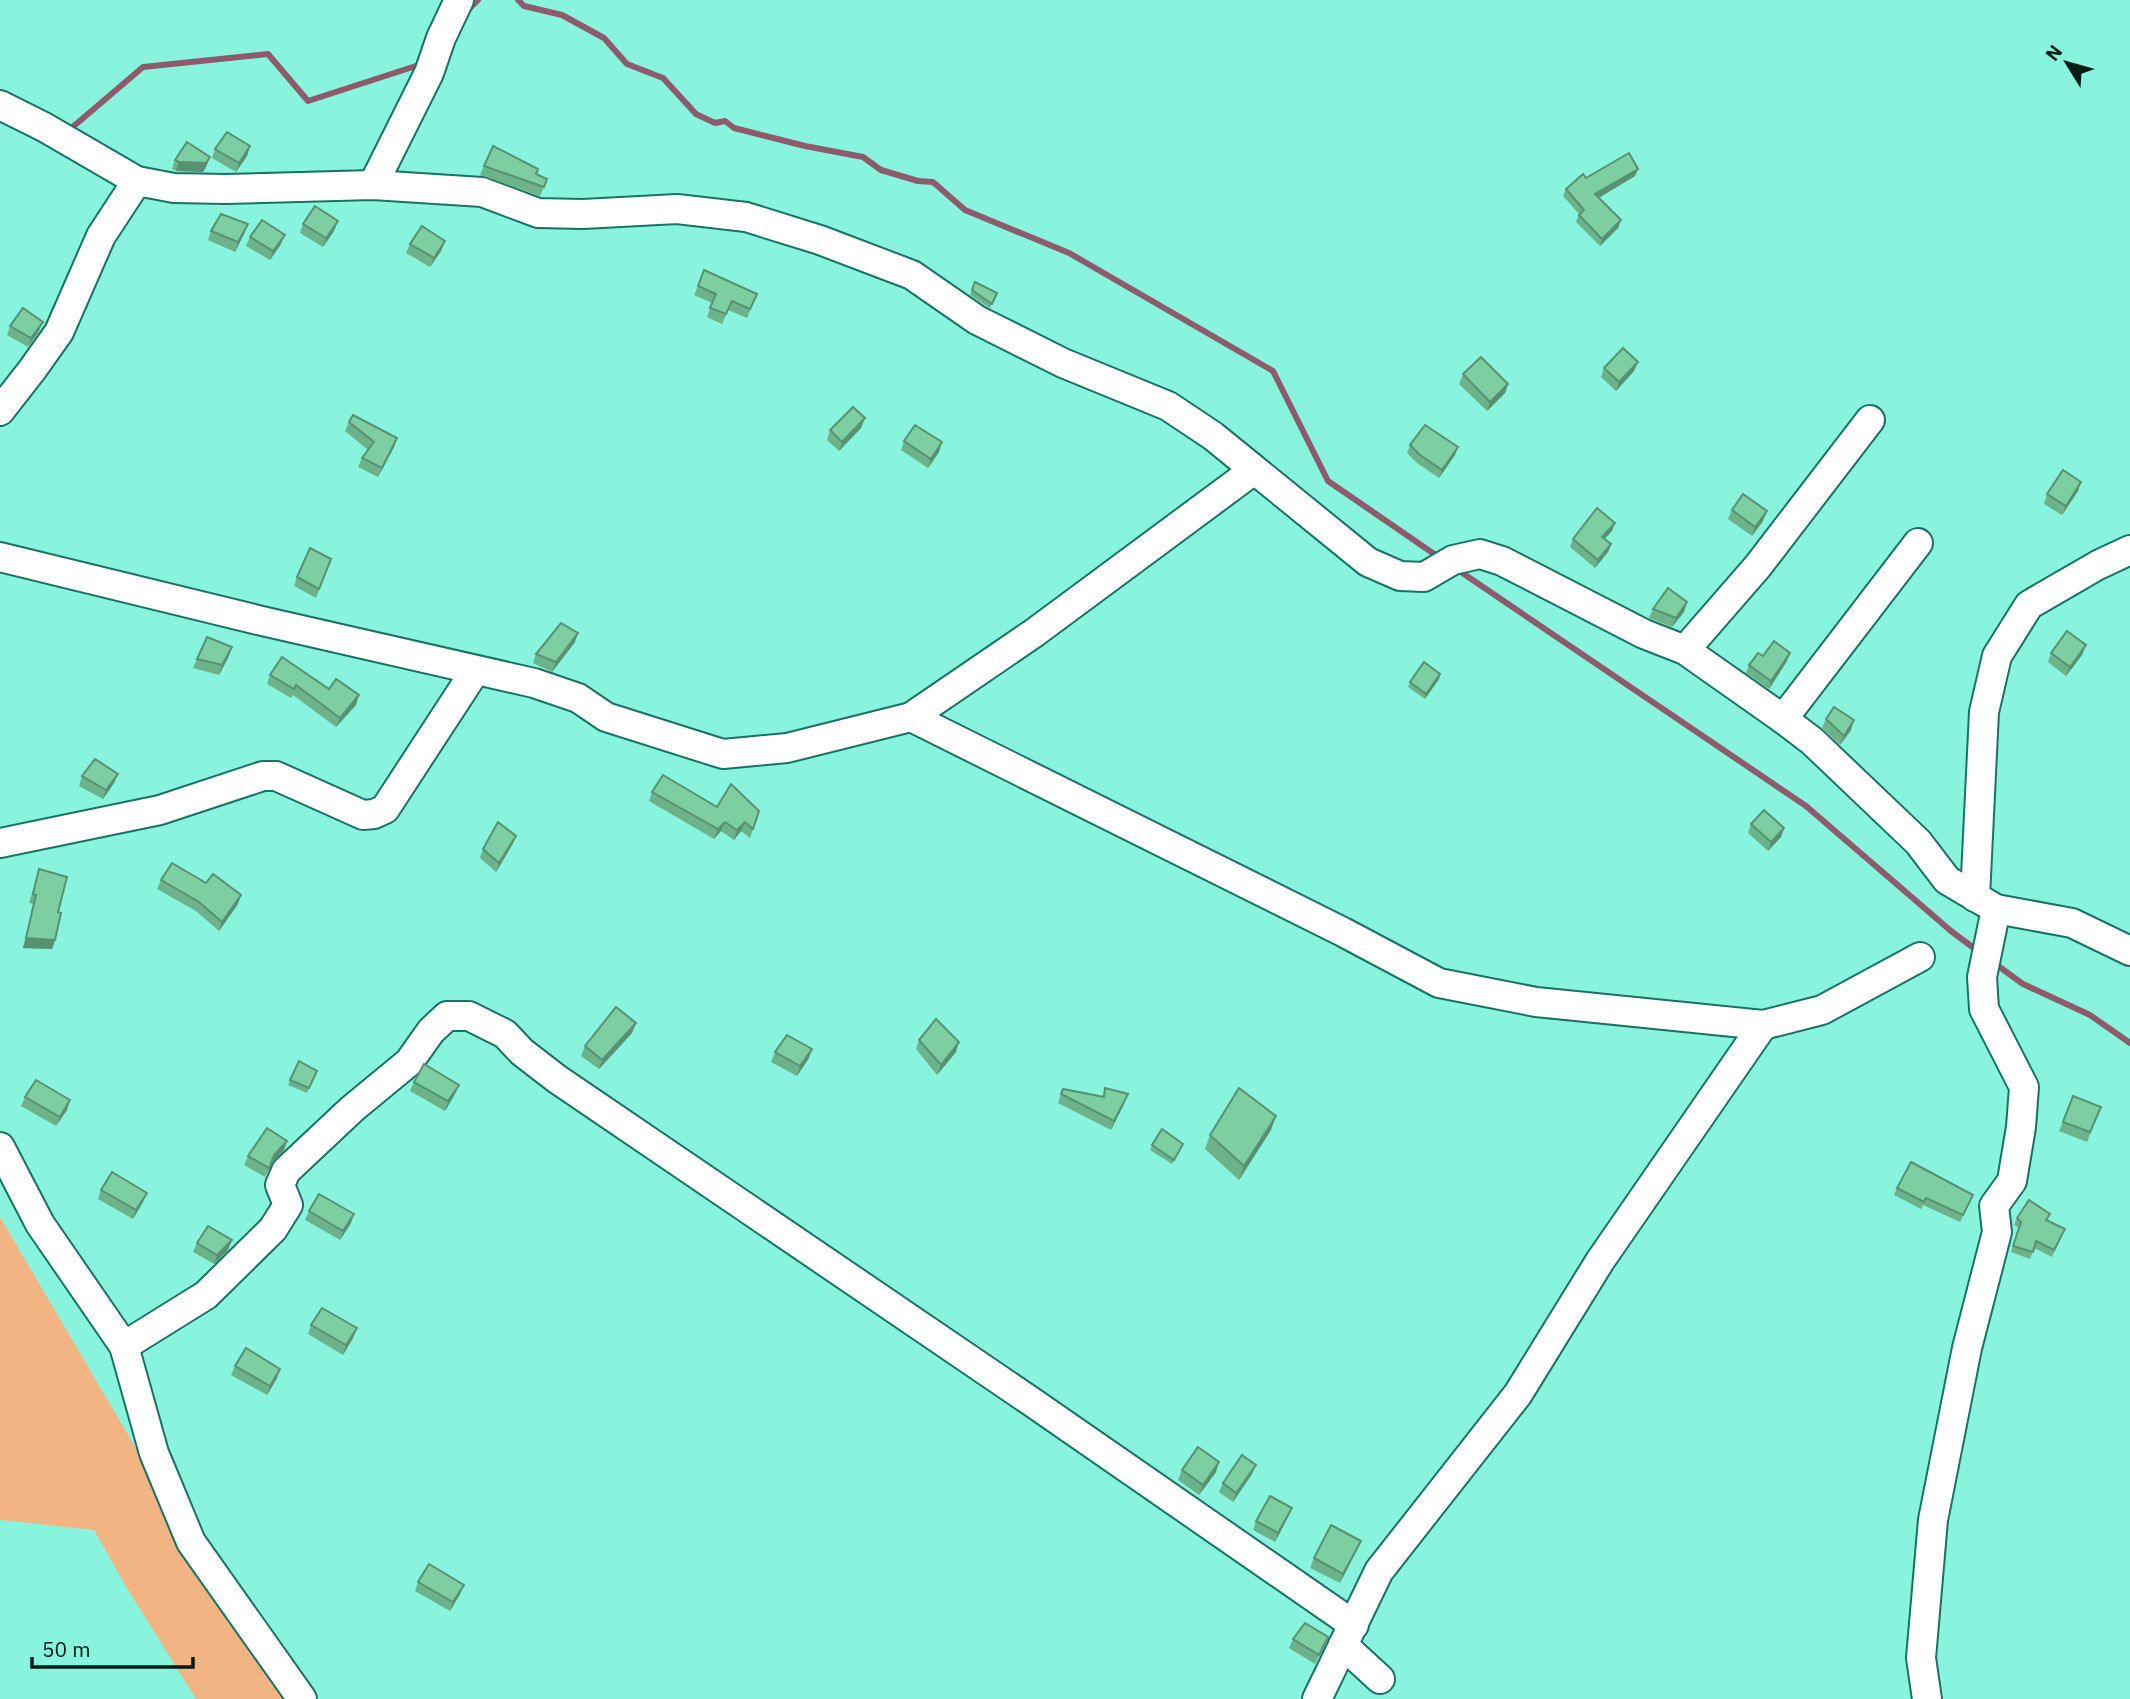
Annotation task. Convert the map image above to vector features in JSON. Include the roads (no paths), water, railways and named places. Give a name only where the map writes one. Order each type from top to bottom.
[{"type":"street","points":[[373,185],[429,72],[459,0]]},
{"type":"street","points":[[0,105],[44,127],[137,181],[174,188],[373,185],[482,192],[538,213],[583,214],[677,209],[746,216],[820,240],[912,275],[977,320],[1063,363],[1168,406],[1213,436],[1368,562],[1400,576],[1424,577],[1447,564],[1480,554],[1503,561],[1644,634],[1685,650],[1812,741],[1909,834],[1947,880],[1986,903],[2072,923],[2130,951]]},
{"type":"street","points":[[0,411],[59,332],[102,236],[137,181]]},
{"type":"street","points":[[1685,650],[1758,566],[1870,420]]},
{"type":"street","points":[[0,557],[534,683],[578,698],[606,716],[723,754],[788,748],[911,717],[1034,633],[1254,470]]},
{"type":"street","points":[[1783,719],[1918,542]]},
{"type":"street","points":[[1927,1699],[1921,1658],[1933,1520],[1967,1348],[1997,1232],[1994,1206],[2012,1181],[2024,1087],[1984,1009],[1984,712],[1997,656],[2029,605],[2098,565],[2130,550]]},
{"type":"street","points":[[0,842],[160,810],[263,776],[276,776],[287,780],[363,815],[374,814],[385,808],[475,671]]},
{"type":"street","points":[[911,717],[1343,932],[1439,983],[1536,1002],[1763,1025],[1822,1010],[1920,957]]},
{"type":"street","points":[[124,1346],[206,1296],[273,1229],[288,1205],[280,1185],[286,1171],[352,1108],[409,1062],[431,1031],[447,1016],[469,1016],[505,1034],[522,1052],[557,1079],[1032,1402],[1348,1635],[1380,1679]]},
{"type":"street","points":[[1317,1699],[1378,1571],[1518,1394],[1600,1261],[1763,1025]]},
{"type":"street","points":[[0,1147],[40,1224],[124,1346],[154,1453],[191,1542],[302,1699]]},
{"type":"waterway","points":[[467,11],[478,0]]},
{"type":"waterway","points":[[518,0],[524,6],[562,15],[604,38],[627,64],[663,78],[696,114],[715,123],[725,121],[734,128],[863,157],[881,170],[918,181],[933,182],[965,210],[1069,253],[1273,371],[1328,481],[1440,558]]},
{"type":"waterway","points":[[68,131],[143,67],[268,54],[308,101],[422,64]]},
{"type":"waterway","points":[[1455,568],[1806,806],[1979,952]]},
{"type":"waterway","points":[[1994,963],[2023,984],[2090,1015],[2130,1043]]}]
